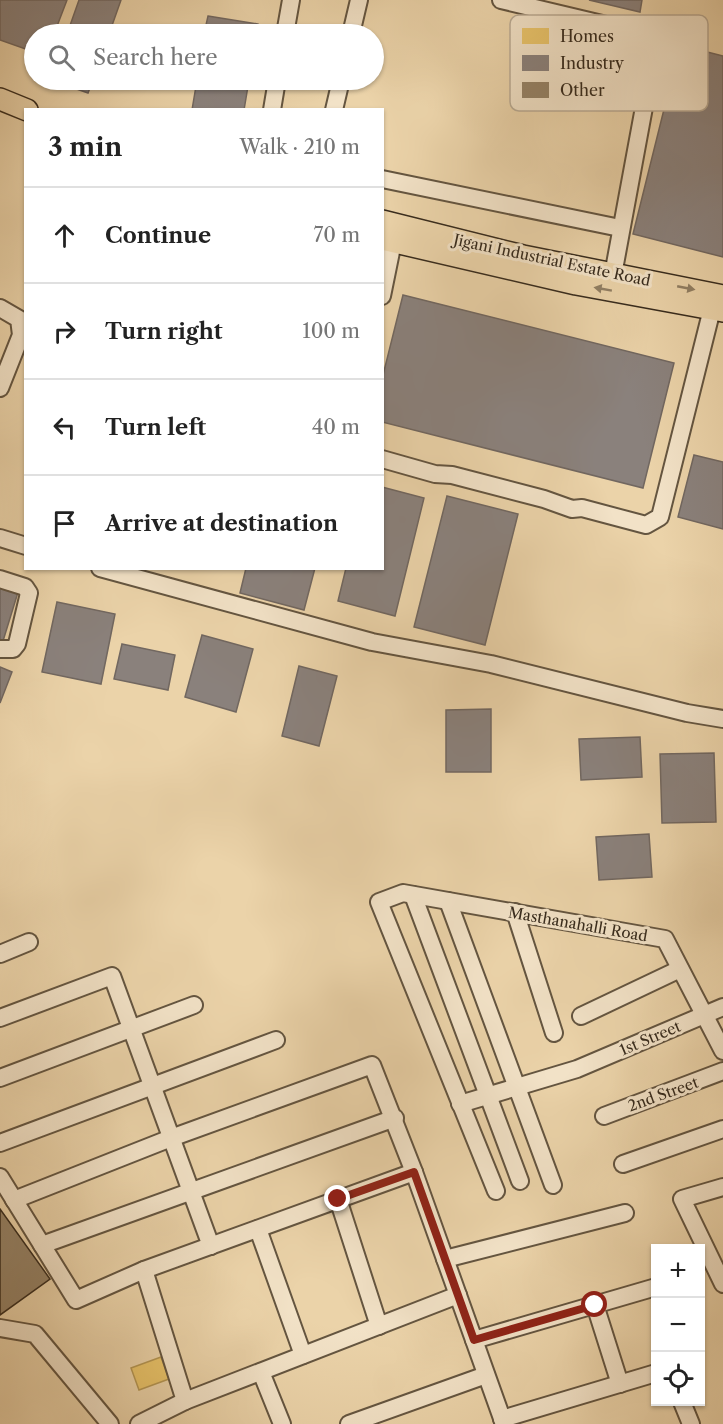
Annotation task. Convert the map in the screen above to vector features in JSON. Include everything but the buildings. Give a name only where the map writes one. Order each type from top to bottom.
[{"type":"main road","points":[[0,99],[24,109]]},
{"type":"main road","points":[[0,115],[24,123]]},
{"type":"main road","name":"Jigani Industrial Estate Road","points":[[384,221],[523,256],[613,275],[719,305]]},
{"type":"main road","name":"Jigani Industrial Estate Road","points":[[388,241],[576,284],[719,305]]},
{"type":"street","points":[[287,24],[291,0]]},
{"type":"street","points":[[353,24],[359,0]]},
{"type":"street","points":[[501,0],[564,15]]},
{"type":"street","points":[[272,108],[275,90]]},
{"type":"street","points":[[334,108],[339,90]]},
{"type":"street","points":[[613,275],[643,111]]},
{"type":"street","points":[[384,179],[620,228]]},
{"type":"street","points":[[384,278],[388,241]]},
{"type":"street","points":[[384,460],[435,474],[452,475],[544,499],[572,509],[582,508],[646,525],[660,517],[719,305]]},
{"type":"street","points":[[0,308],[19,319],[21,335],[0,388]]},
{"type":"street","points":[[0,538],[24,545]]},
{"type":"street","points":[[115,570],[154,575],[372,642],[491,664],[687,713],[723,719]]},
{"type":"street","points":[[0,579],[25,587],[29,593],[17,644],[13,649],[0,649]]},
{"type":"street","points":[[496,1191],[379,902],[408,894],[489,1095],[520,1181]]},
{"type":"street","name":"Masthanahalli Road","points":[[408,894],[665,939],[723,1051]]},
{"type":"street","points":[[448,901],[553,1185]]},
{"type":"street","points":[[515,912],[554,1033]]},
{"type":"street","points":[[0,954],[29,942]]},
{"type":"street","points":[[581,1016],[680,969]]},
{"type":"street","points":[[0,1018],[112,976],[211,1246]]},
{"type":"street","points":[[0,1078],[194,1005]]},
{"type":"street","name":"1st Street","points":[[460,1104],[578,1069],[723,1007]]},
{"type":"street","points":[[0,1143],[276,1040]]},
{"type":"street","points":[[14,1200],[171,1138],[372,1065],[395,1118],[503,1421],[651,1375]]},
{"type":"street","name":"2nd Street","points":[[604,1116],[723,1071]]},
{"type":"street","points":[[42,1245],[395,1118]]},
{"type":"street","points":[[623,1164],[652,1156],[723,1129]]},
{"type":"street","points":[[0,1177],[76,1300],[144,1270],[414,1172]]},
{"type":"street","points":[[723,1188],[682,1199],[723,1284]]},
{"type":"street","points":[[338,1199],[379,1326]]},
{"type":"street","points":[[445,1259],[625,1213]]},
{"type":"street","points":[[258,1229],[303,1355]]},
{"type":"street","points":[[144,1270],[184,1401]]},
{"type":"street","points":[[474,1340],[651,1288]]},
{"type":"street","points":[[139,1424],[184,1401],[458,1295]]},
{"type":"street","points":[[595,1305],[620,1384]]},
{"type":"street","points":[[0,1328],[35,1334],[110,1424]]},
{"type":"street","points":[[261,1372],[282,1424]]},
{"type":"street","points":[[349,1424],[486,1375]]},
{"type":"street","points":[[684,1406],[691,1424]]},
{"type":"route","points":[[338,1199],[414,1172],[474,1340],[595,1305]]}]
